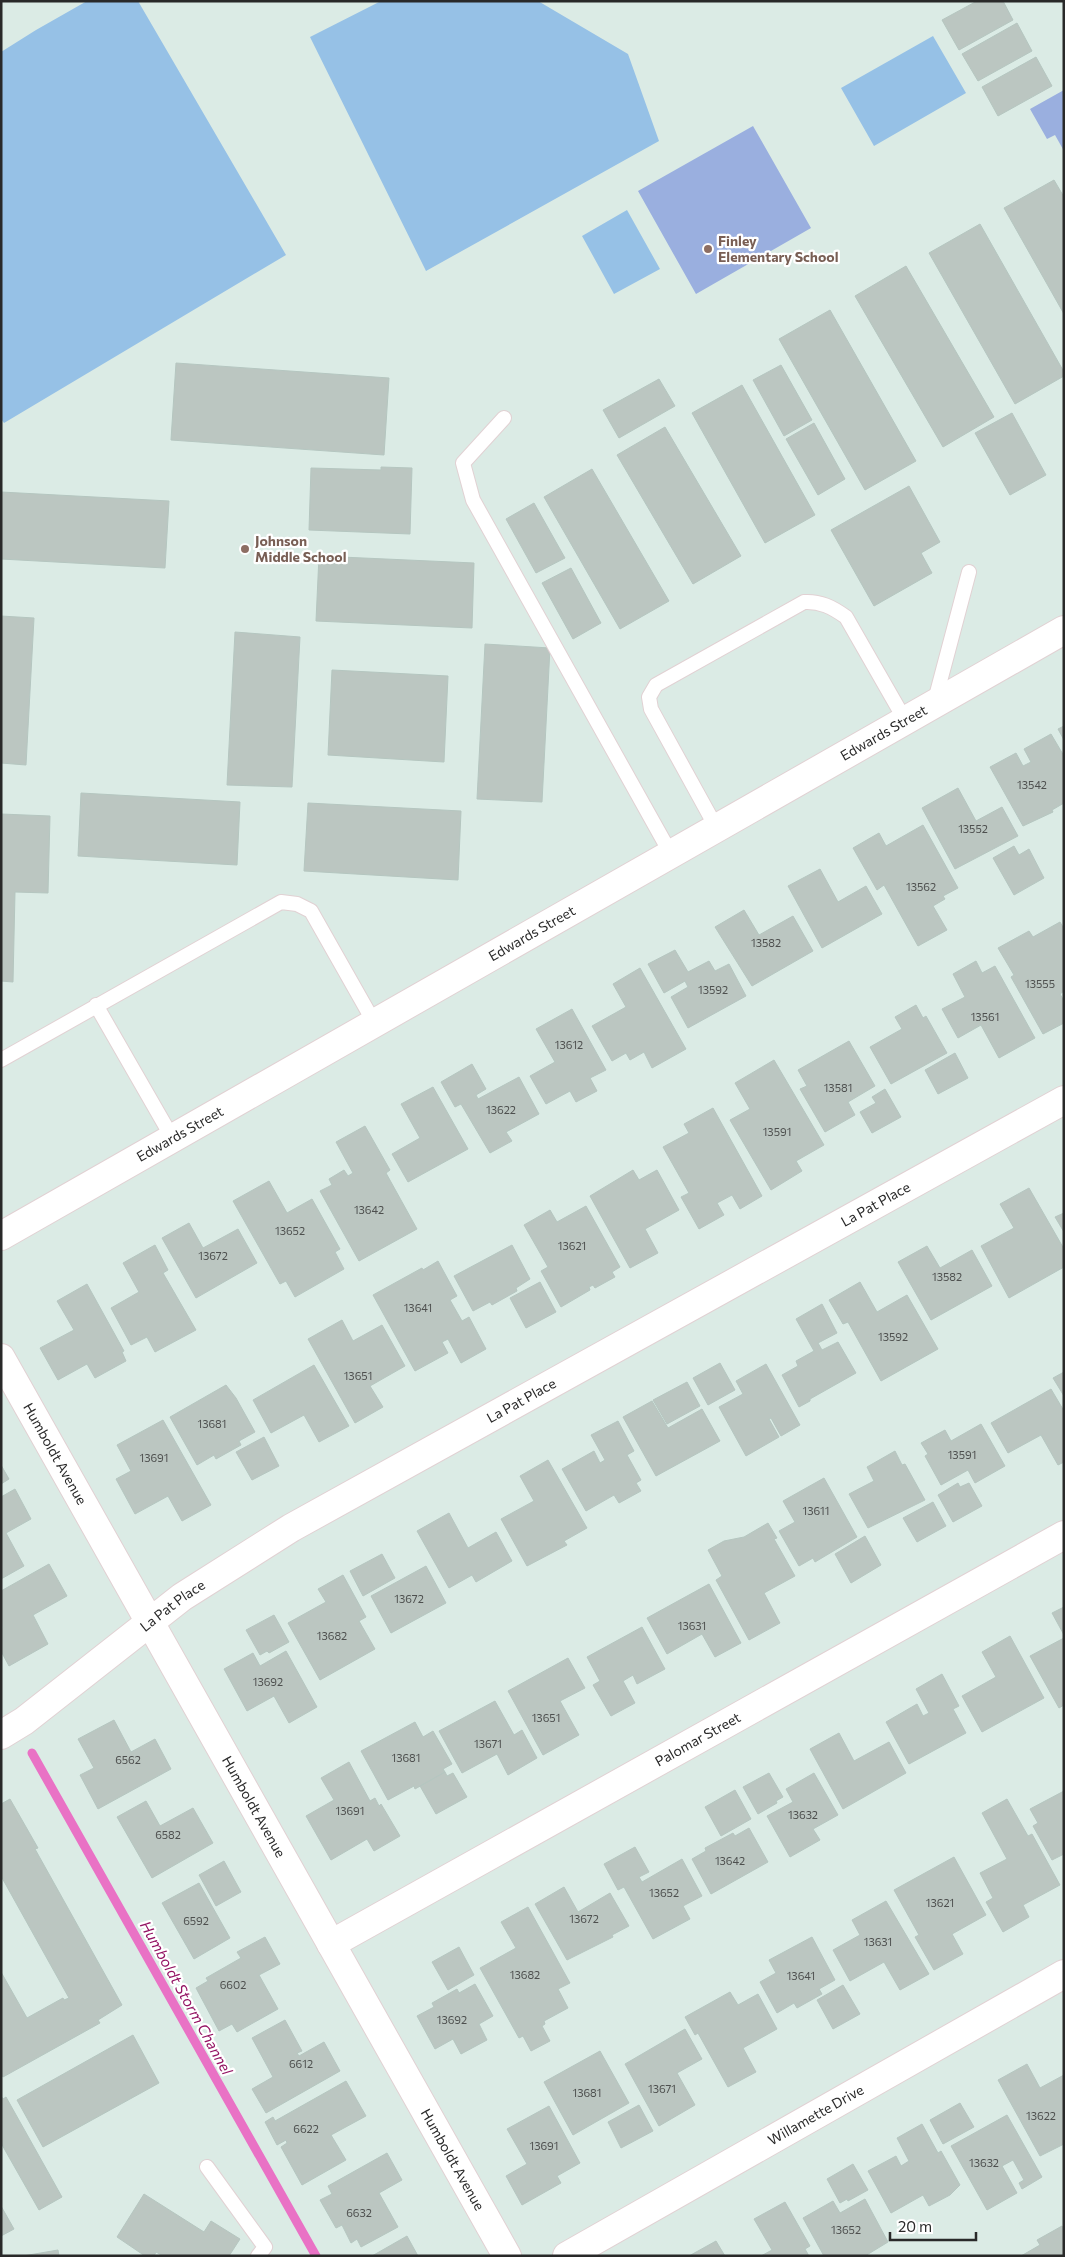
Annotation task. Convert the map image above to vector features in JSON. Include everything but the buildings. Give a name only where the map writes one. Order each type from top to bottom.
[{"type":"street","name":"Edwards Street","points":[[1,1236],[376,1024],[716,827],[1064,630]]},
{"type":"street","name":"La Pat Place","points":[[11,1729],[149,1622],[216,1574],[292,1528],[1064,1100]]},
{"type":"street","name":"Humboldt Avenue","points":[[1,1358],[507,2256]]},
{"type":"street","name":"Palomar Street","points":[[331,1944],[1064,1535]]},
{"type":"street","name":"Willamette Drive","points":[[567,2256],[1064,1974]]},
{"type":"lane","points":[[504,418],[463,463],[473,500],[671,854]]},
{"type":"lane","points":[[934,704],[969,572]]},
{"type":"lane","points":[[716,827],[651,709],[649,697],[656,684],[804,602],[815,601],[834,608],[846,616],[905,720]]},
{"type":"lane","points":[[1,1060],[281,902],[297,904],[311,911],[376,1024]]},
{"type":"lane","points":[[96,1005],[173,1139]]},
{"type":"lane","points":[[207,2167],[265,2247],[258,2256]]},
{"type":"shaded area","points":[[87,1],[138,1],[286,255],[4,423],[1,419],[1,52]]},
{"type":"shaded area","points":[[381,1],[538,1],[628,54],[659,141],[426,271],[310,37]]},
{"type":"shaded area","points":[[933,36],[966,93],[874,146],[841,88]]},
{"type":"shaded area","points":[[1064,90],[1064,151],[1055,135],[1047,139],[1030,109]]},
{"type":"shaded area","points":[[753,126],[811,228],[696,294],[638,191]]},
{"type":"shaded area","points":[[627,210],[660,269],[614,294],[582,236]]},
{"type":"waterway","name":"Humboldt Storm Channel","points":[[32,1753],[316,2256]]},
{"type":"place","name":"Finley Elementary School","points":[[708,249]]},
{"type":"place","name":"Johnson Middle School","points":[[245,549]]}]
